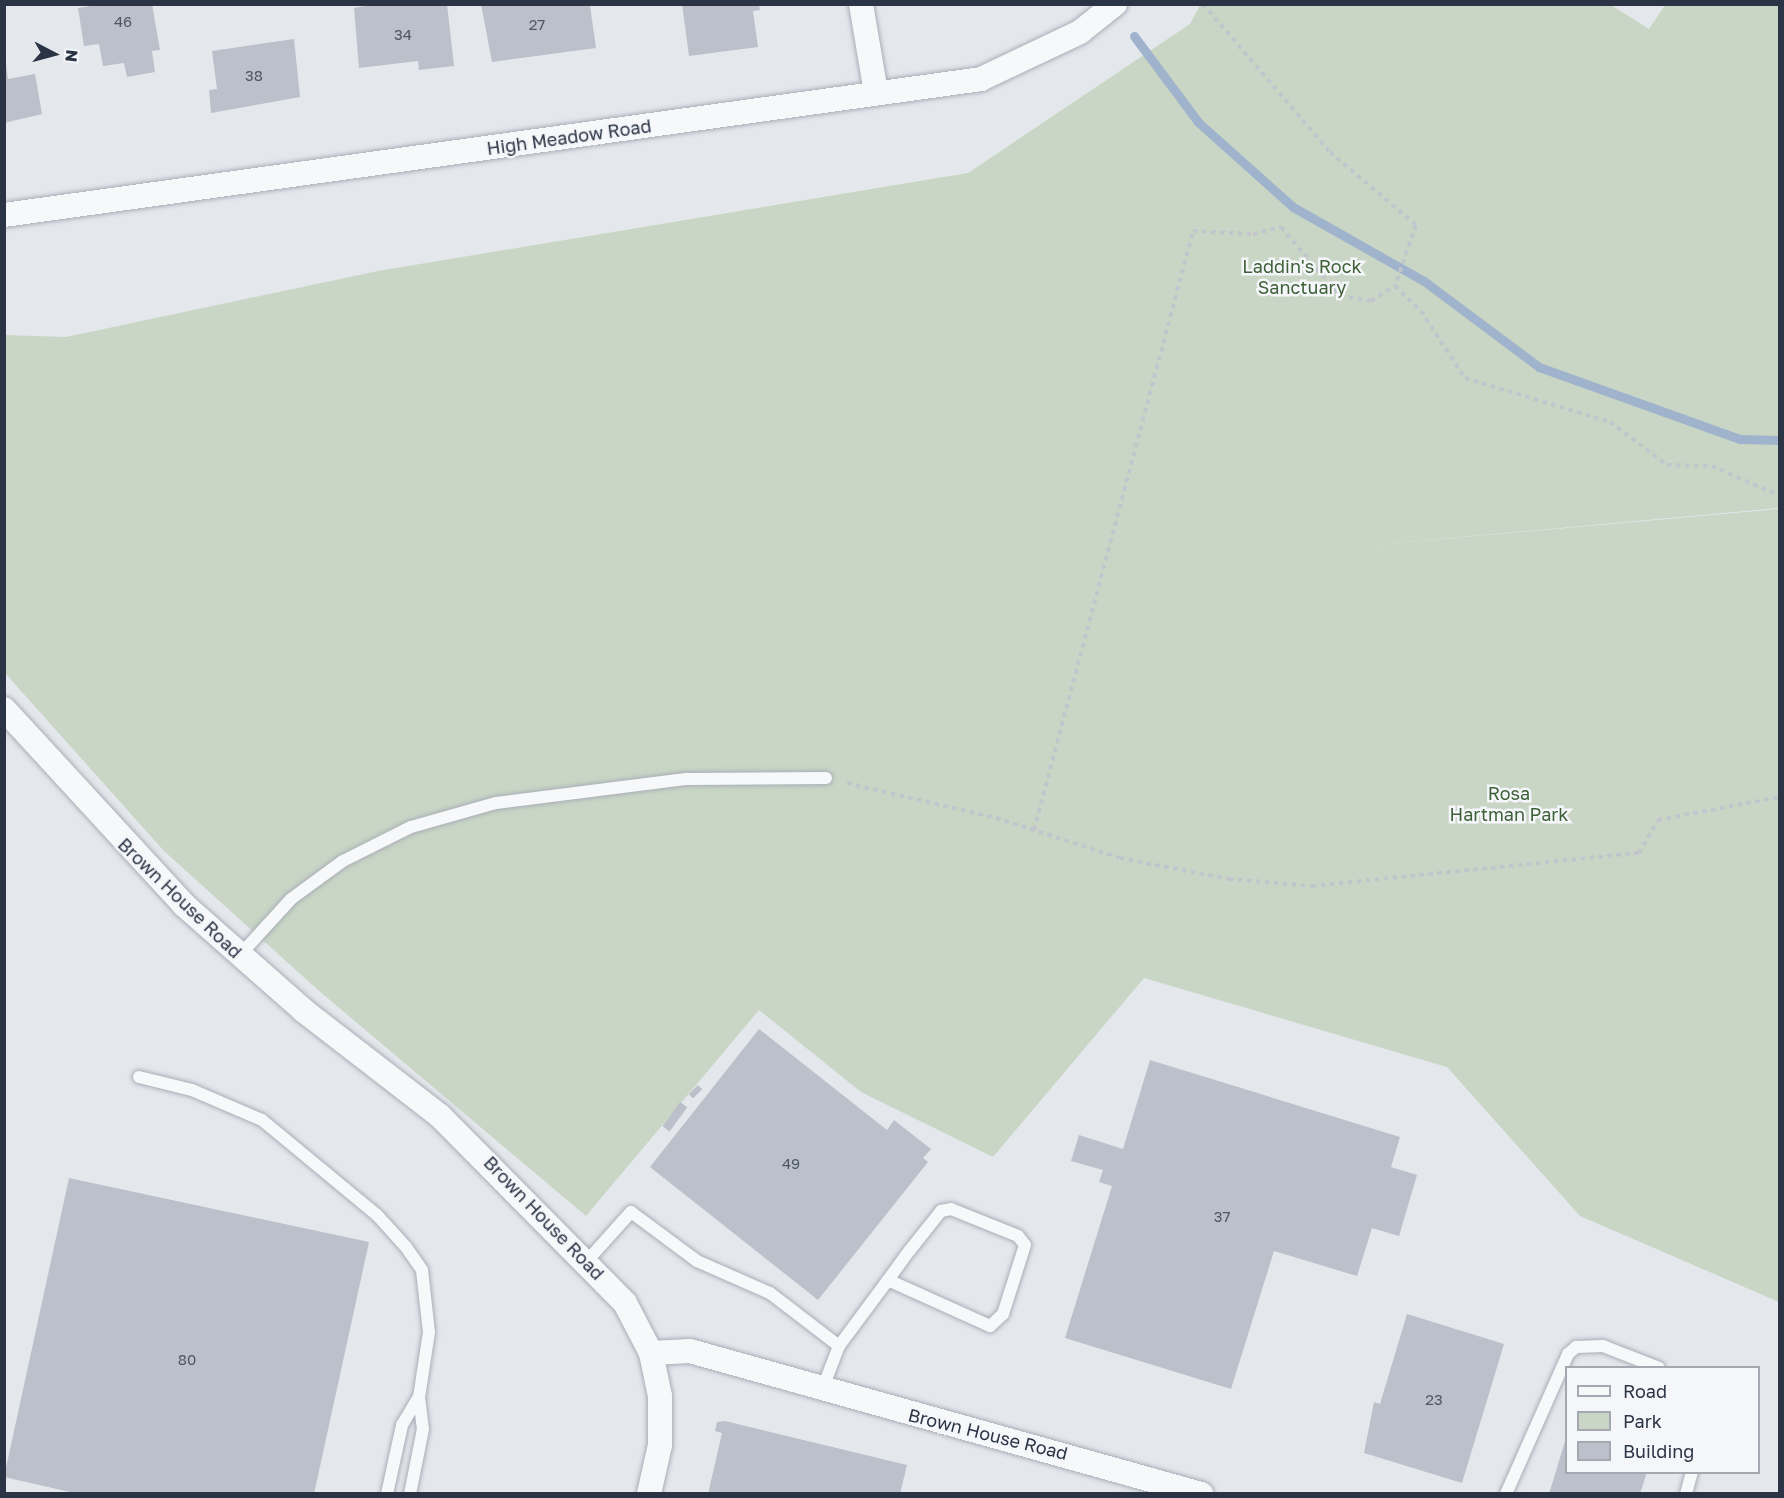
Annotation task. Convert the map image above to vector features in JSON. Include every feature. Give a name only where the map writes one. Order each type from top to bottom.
[{"type":"street","points":[[861,4],[876,93]]},
{"type":"street","name":"High Meadow Road","points":[[4,214],[981,79],[1080,33],[1115,4]]},
{"type":"street","name":"Brown House Road","points":[[4,709],[140,861],[239,956],[440,1116],[587,1261],[625,1304],[651,1353],[690,1351],[822,1390],[1201,1494]]},
{"type":"street","points":[[649,1494],[662,1427],[651,1353]]},
{"type":"lane","points":[[239,956],[291,899],[343,861],[411,827],[496,803],[687,779],[826,778]]},
{"type":"lane","points":[[139,1077],[192,1090],[262,1120],[377,1215],[406,1247],[422,1270],[428,1312],[419,1397],[423,1429],[410,1494]]},
{"type":"lane","points":[[822,1390],[839,1346],[888,1280],[945,1210],[1018,1236],[1025,1245],[1007,1306],[990,1326],[888,1280]]},
{"type":"lane","points":[[587,1261],[631,1212],[697,1261],[770,1293],[839,1346]]},
{"type":"lane","points":[[1506,1494],[1568,1354],[1576,1347],[1603,1346],[1654,1366]]},
{"type":"lane","points":[[387,1494],[402,1425],[419,1397]]},
{"type":"lane","points":[[1686,1494],[1692,1474]]},
{"type":"path","points":[[1034,830],[1193,231],[1253,234],[1281,227],[1340,296],[1371,301],[1395,286],[1416,225],[1330,152],[1203,4]]},
{"type":"path","points":[[1395,286],[1421,311],[1465,378],[1610,422],[1667,465],[1712,466],[1779,496]]},
{"type":"path","points":[[826,778],[1034,830],[1131,860],[1229,879],[1312,886],[1639,852],[1658,819],[1779,797]]},
{"type":"green space","points":[[1200,5],[1611,5],[1649,29],[1665,5],[1779,5],[1779,508],[1341,548],[1779,509],[1779,1302],[1580,1216],[1447,1067],[1144,978],[993,1157],[861,1092],[759,1010],[586,1216],[318,990],[164,851],[5,673],[4,335],[66,337],[378,271],[968,173],[1190,24]]},
{"type":"building","points":[[103,4],[152,4],[160,50],[152,51],[155,72],[127,77],[124,63],[103,66],[99,44],[84,46],[78,8]]},
{"type":"building","points":[[376,4],[447,4],[454,66],[419,70],[418,61],[359,68],[354,8]]},
{"type":"building","points":[[481,4],[590,6],[596,48],[492,62]]},
{"type":"building","points":[[682,4],[759,4],[760,10],[753,11],[758,47],[689,56]]},
{"type":"building","points":[[294,39],[300,97],[211,113],[209,90],[217,89],[212,51]]},
{"type":"building","points":[[4,47],[8,79],[35,74],[42,114],[4,123]]},
{"type":"building","points":[[759,1029],[887,1130],[894,1120],[931,1149],[923,1158],[928,1162],[818,1300],[650,1167]]},
{"type":"building","points":[[1150,1060],[1400,1137],[1391,1167],[1417,1175],[1399,1236],[1372,1228],[1357,1276],[1274,1251],[1231,1389],[1065,1338],[1112,1186],[1099,1182],[1103,1170],[1071,1161],[1079,1135],[1123,1149]]},
{"type":"building","points":[[698,1085],[702,1089],[693,1098],[689,1094]]},
{"type":"building","points":[[680,1102],[687,1107],[670,1132],[662,1126]]},
{"type":"building","points":[[69,1178],[369,1242],[314,1494],[79,1494],[4,1477]]},
{"type":"building","points":[[1407,1314],[1504,1344],[1462,1483],[1364,1453],[1374,1402],[1380,1404]]},
{"type":"building","points":[[725,1421],[907,1465],[900,1494],[708,1494],[722,1433],[715,1431],[717,1422]]},
{"type":"building","points":[[1565,1441],[1565,1474],[1646,1474],[1640,1494],[1549,1494]]},
{"type":"waterway","points":[[1134,36],[1198,122],[1293,207],[1424,281],[1539,367],[1740,439],[1780,440]]},
{"type":"park label","name":"Laddin's Rock Sanctuary","points":[[1302,277]]},
{"type":"park label","name":"Rosa Hartman Park","points":[[1509,804]]}]
